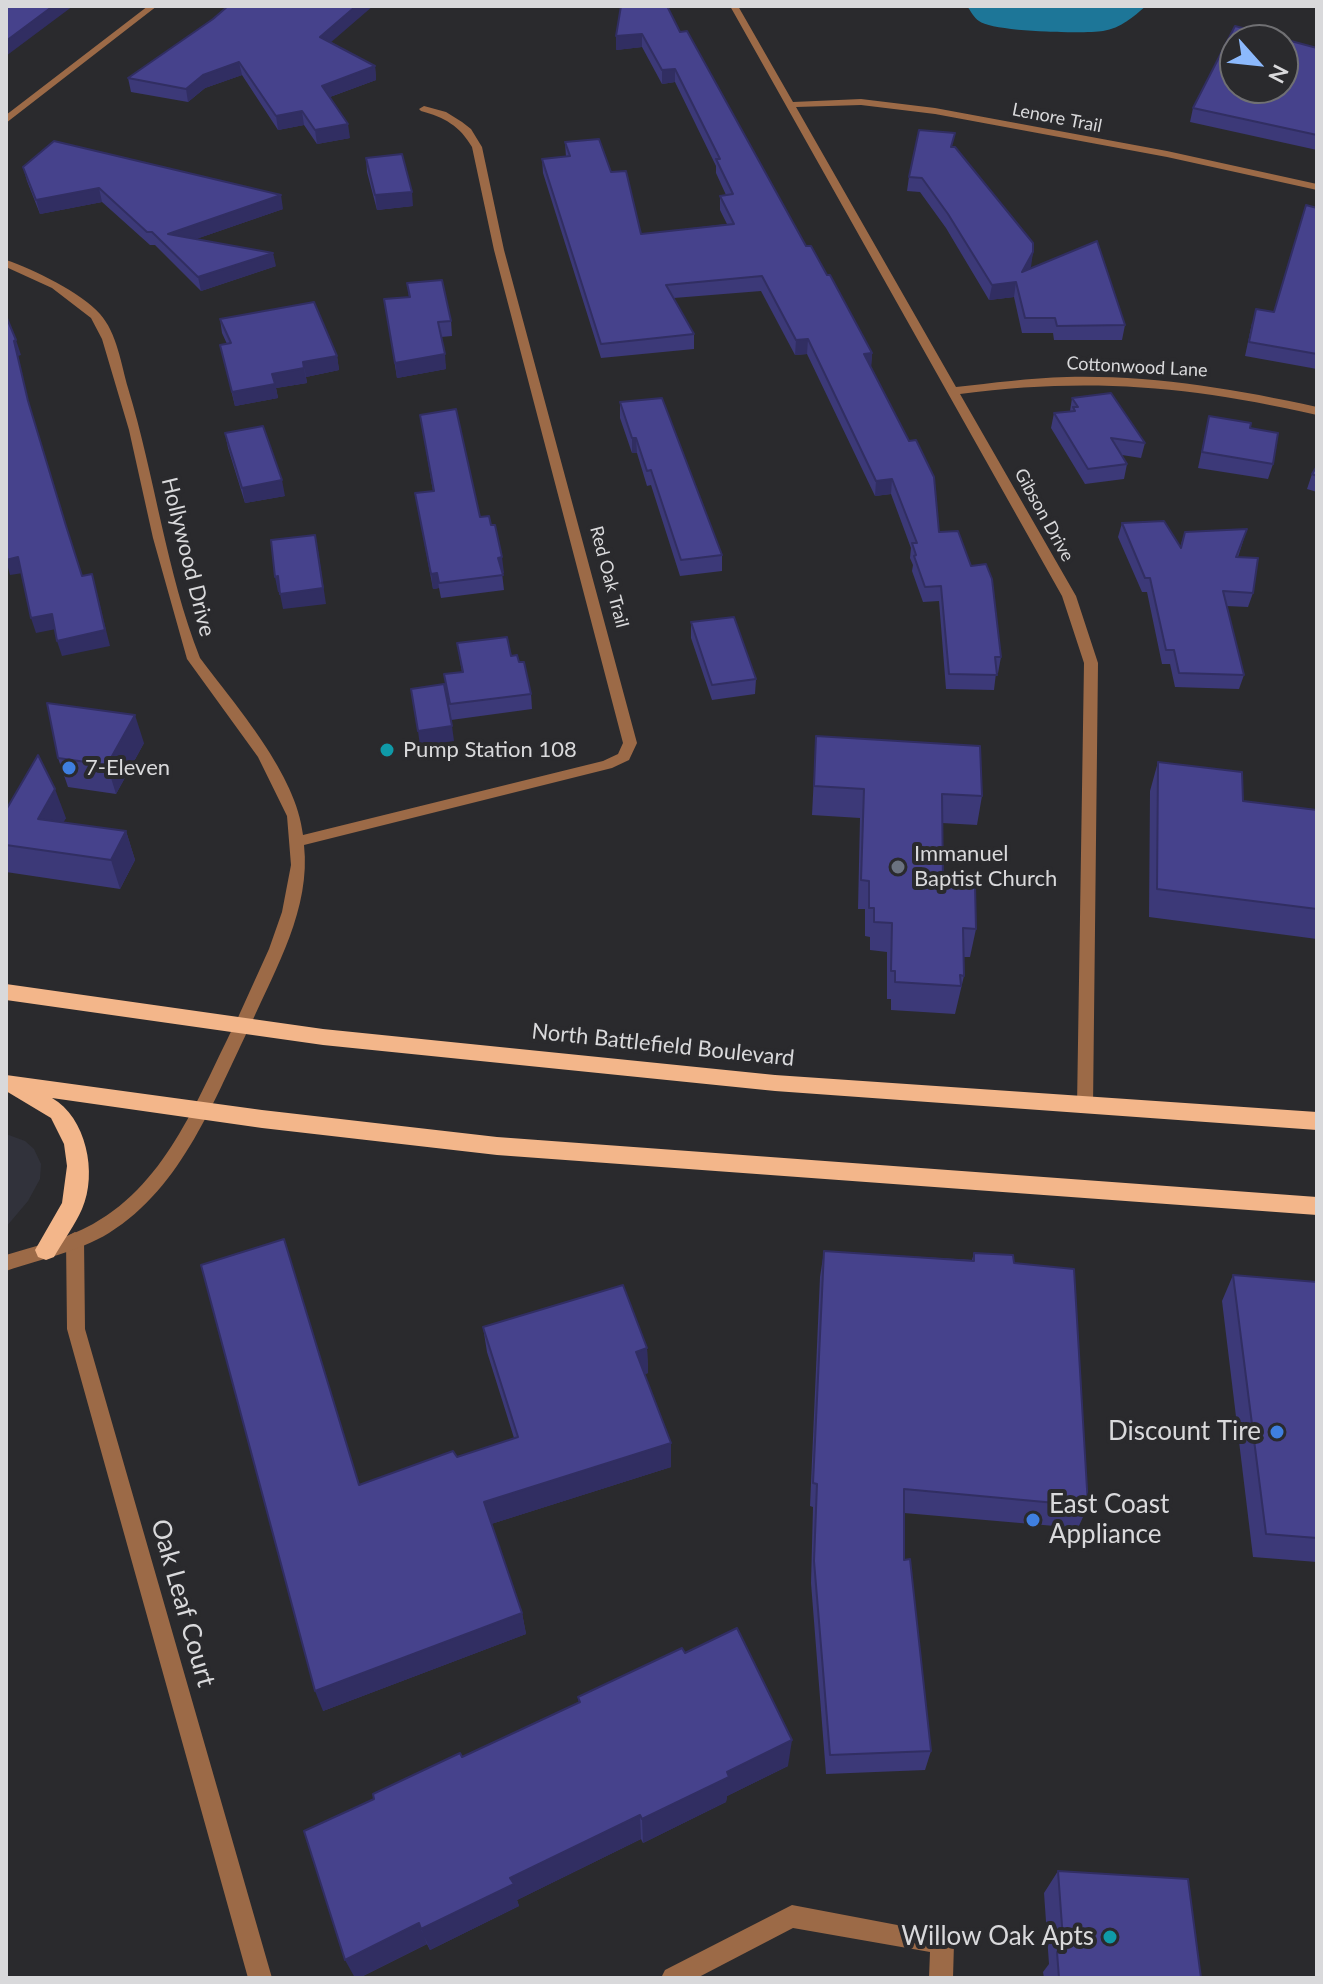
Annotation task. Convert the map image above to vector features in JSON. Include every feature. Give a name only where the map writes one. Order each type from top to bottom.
[{"type":"main road","name":"North Battlefield Boulevard","points":[[6,992],[323,1037],[775,1083],[1317,1121]]},
{"type":"main road","points":[[8,1083],[387,1135],[497,1146],[1317,1206]]},
{"type":"main road","points":[[8,1083],[59,1112],[75,1144],[78,1166],[73,1205],[46,1250]]},
{"type":"street","points":[[6,120],[153,6]]},
{"type":"street","name":"Gibson Drive","points":[[734,6],[1069,596],[1091,663],[1085,1106]]},
{"type":"street","name":"Lenore Trail","points":[[788,105],[861,102],[935,111],[1167,154],[1317,187]]},
{"type":"street","name":"Red Oak Trail","points":[[299,841],[607,765],[624,757],[630,743],[499,250],[477,147],[468,131],[459,124],[443,114],[424,109]]},
{"type":"street","name":"Hollywood Drive","points":[[6,263],[73,296],[96,316],[108,339],[135,430],[159,538],[187,641],[194,659],[264,755],[294,816],[299,841],[299,865],[290,912],[277,949],[243,1024],[171,1165],[143,1199],[103,1227],[75,1240],[6,1263]]},
{"type":"street","name":"Cottonwood Lane","points":[[954,391],[1032,382],[1122,381],[1249,395],[1317,411]]},
{"type":"street","name":"Oak Leaf Court","points":[[75,1240],[76,1329],[260,1978]]},
{"type":"street","points":[[673,1978],[792,1916],[942,1943],[941,1978]]},
{"type":"shaded area","points":[[6,1134],[25,1141],[34,1149],[41,1164],[40,1179],[28,1201],[6,1227]]},
{"type":"water","points":[[967,6],[1146,6],[1115,27],[1078,32],[1019,30],[988,25],[977,20]]},
{"type":"building","points":[[6,6],[53,6],[6,41]]},
{"type":"building","points":[[228,6],[356,6],[320,37],[375,66],[322,86],[348,124],[315,130],[302,111],[276,116],[239,62],[203,75],[186,89],[128,78]]},
{"type":"building","points":[[621,6],[667,6],[680,32],[687,31],[806,246],[811,246],[827,275],[830,275],[872,353],[864,354],[909,441],[916,440],[934,477],[939,532],[958,531],[971,566],[986,564],[992,579],[1001,657],[995,657],[997,675],[949,674],[941,586],[925,587],[914,556],[912,543],[917,543],[892,479],[876,481],[808,339],[796,340],[762,276],[666,285],[694,334],[601,344],[542,159],[570,156],[565,142],[599,139],[611,172],[626,171],[641,234],[734,224],[720,196],[733,194],[716,159],[720,159],[675,69],[662,70],[642,34],[616,36]]},
{"type":"building","points":[[1299,43],[1317,48],[1317,135],[1193,108],[1219,57],[1219,104],[1299,104]]},
{"type":"building","points":[[919,130],[955,133],[951,147],[955,147],[1033,243],[1033,252],[1022,272],[1097,241],[1125,325],[1057,326],[1055,318],[1025,318],[1016,282],[992,285],[922,178],[909,177]]},
{"type":"building","points":[[54,141],[281,195],[168,234],[273,253],[198,277],[152,232],[147,232],[99,188],[36,200],[23,167]]},
{"type":"building","points":[[402,154],[412,192],[375,195],[366,158]]},
{"type":"building","points":[[1306,205],[1317,208],[1317,354],[1249,342],[1256,309],[1274,312]]},
{"type":"building","points":[[442,280],[451,321],[438,322],[445,354],[395,363],[384,299],[410,297],[407,283]]},
{"type":"building","points":[[314,302],[337,356],[303,362],[304,368],[272,374],[275,384],[232,392],[220,345],[231,343],[220,319]]},
{"type":"building","points":[[6,316],[16,340],[28,401],[66,526],[82,576],[92,574],[105,630],[57,641],[52,614],[31,618],[18,557],[6,560]]},
{"type":"building","points":[[1111,393],[1145,443],[1111,438],[1127,464],[1088,469],[1054,413],[1075,411],[1073,407],[1078,407],[1072,398]]},
{"type":"building","points":[[662,398],[722,555],[681,560],[651,470],[647,471],[636,438],[632,438],[620,402]]},
{"type":"building","points":[[456,409],[480,517],[489,516],[491,525],[495,525],[503,575],[439,583],[437,573],[431,574],[415,493],[434,491],[420,415]]},
{"type":"building","points":[[1209,416],[1251,423],[1250,428],[1278,433],[1273,464],[1202,452]]},
{"type":"building","points":[[263,426],[282,480],[242,488],[225,433]]},
{"type":"building","points":[[1164,521],[1181,548],[1185,532],[1247,529],[1236,557],[1258,558],[1253,593],[1223,591],[1244,675],[1179,673],[1174,650],[1166,650],[1150,578],[1145,578],[1122,523]]},
{"type":"building","points":[[315,535],[323,588],[280,594],[271,540]]},
{"type":"building","points":[[734,617],[756,679],[712,685],[691,622]]},
{"type":"building","points":[[507,637],[511,656],[517,655],[519,662],[524,662],[531,694],[450,704],[444,674],[463,672],[457,643]]},
{"type":"building","points":[[444,684],[452,726],[418,731],[411,689]]},
{"type":"building","points":[[47,703],[135,715],[107,765],[58,758]]},
{"type":"building","name":"Immanuel Baptist Church","points":[[816,736],[980,746],[982,796],[942,794],[943,883],[975,885],[976,929],[963,928],[964,976],[960,975],[961,986],[895,982],[895,971],[891,971],[892,923],[874,922],[874,908],[869,908],[869,881],[861,880],[864,789],[814,786]]},
{"type":"building","points":[[38,755],[55,789],[38,819],[126,831],[111,860],[6,845],[6,810]]},
{"type":"building","points":[[1158,762],[1242,772],[1243,801],[1317,810],[1317,909],[1157,889]]},
{"type":"building","points":[[284,1239],[359,1485],[453,1451],[457,1457],[518,1437],[483,1327],[623,1285],[647,1348],[636,1352],[671,1443],[484,1502],[522,1613],[315,1691],[201,1265]]},
{"type":"building","name":"East Coast Appliance","points":[[824,1251],[974,1261],[974,1253],[1013,1255],[1014,1263],[1074,1269],[1088,1506],[904,1489],[904,1560],[910,1559],[931,1751],[830,1755],[814,1561],[817,1484],[813,1483]]},
{"type":"building","name":"Discount Tire","points":[[1233,1275],[1317,1282],[1317,1538],[1266,1534]]},
{"type":"building","points":[[737,1628],[792,1740],[727,1772],[729,1777],[642,1819],[640,1815],[510,1878],[514,1884],[421,1929],[419,1923],[345,1960],[304,1831],[374,1799],[373,1794],[460,1753],[462,1757],[580,1702],[578,1697],[682,1648],[685,1653]]},
{"type":"building","name":"Willow Oak Apts","points":[[1058,1871],[1188,1879],[1201,1978],[1059,1978],[1057,1952],[1064,1953]]},
{"type":"place","name":"Pump Station 108","points":[[387,750]]},
{"type":"place","name":"7-Eleven","points":[[69,768]]},
{"type":"place","name":"Immanuel Baptist Church","points":[[898,867]]},
{"type":"place","name":"Discount Tire","points":[[1277,1432]]},
{"type":"place","name":"East Coast Appliance","points":[[1033,1520]]},
{"type":"place","name":"Willow Oak Apts","points":[[1110,1937]]}]
